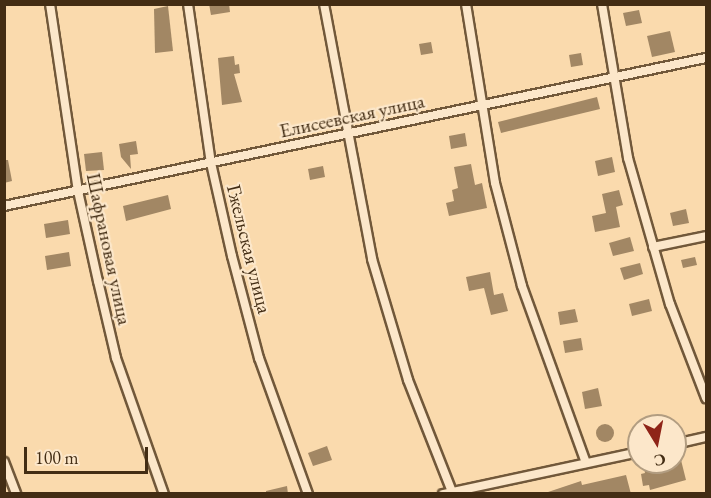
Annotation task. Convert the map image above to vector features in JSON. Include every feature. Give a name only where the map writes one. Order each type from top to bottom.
[{"type":"street","name":"Шафрановая улица","points":[[50,4],[78,191],[116,358],[164,494]]},
{"type":"street","name":"Гжельская улица","points":[[188,4],[211,163],[259,358],[308,494]]},
{"type":"street","points":[[324,4],[346,134],[372,259],[408,380],[449,493],[627,454]]},
{"type":"street","points":[[466,4],[480,106],[495,183],[522,286],[586,463]]},
{"type":"street","points":[[602,4],[628,158],[652,248],[706,398]]},
{"type":"street","name":"Елисеевская улица","points":[[4,206],[706,58]]},
{"type":"street","points":[[652,248],[706,236]]},
{"type":"street","points":[[687,441],[706,437]]},
{"type":"street","points":[[4,462],[16,494]]},
{"type":"building","points":[[209,4],[229,4],[230,12],[211,15]]},
{"type":"building","points":[[168,6],[173,51],[155,53],[154,9]]},
{"type":"building","points":[[639,10],[642,23],[626,26],[623,13]]},
{"type":"building","points":[[670,31],[675,52],[652,57],[647,36]]},
{"type":"building","points":[[431,42],[433,53],[421,55],[419,44]]},
{"type":"building","points":[[581,53],[583,65],[571,67],[569,55]]},
{"type":"building","points":[[234,56],[235,65],[239,64],[240,73],[234,74],[242,102],[222,105],[218,58]]},
{"type":"building","points":[[597,97],[600,109],[501,133],[498,122]]},
{"type":"building","points":[[465,133],[467,146],[451,149],[449,136]]},
{"type":"building","points":[[136,141],[138,154],[130,155],[131,169],[121,157],[119,144]]},
{"type":"building","points":[[102,152],[104,170],[86,171],[84,154]]},
{"type":"building","points":[[612,157],[615,172],[598,176],[595,161]]},
{"type":"building","points":[[4,160],[8,160],[12,181],[4,183]]},
{"type":"building","points":[[471,164],[475,185],[482,183],[487,208],[449,216],[446,203],[454,201],[452,190],[458,188],[454,167]]},
{"type":"building","points":[[323,166],[325,177],[310,180],[308,169]]},
{"type":"building","points":[[619,190],[623,205],[616,207],[620,227],[595,232],[592,216],[606,213],[602,194]]},
{"type":"building","points":[[168,195],[171,209],[126,221],[123,206]]},
{"type":"building","points":[[686,209],[689,223],[673,226],[670,213]]},
{"type":"building","points":[[68,220],[70,234],[46,238],[44,224]]},
{"type":"building","points":[[630,237],[634,251],[613,256],[609,243]]},
{"type":"building","points":[[69,252],[71,266],[47,270],[45,256]]},
{"type":"building","points":[[695,257],[697,265],[683,268],[681,260]]},
{"type":"building","points":[[640,263],[643,274],[624,280],[620,268]]},
{"type":"building","points":[[490,272],[494,295],[503,293],[508,311],[491,315],[484,288],[469,291],[466,277]]},
{"type":"building","points":[[649,299],[652,311],[632,316],[629,304]]},
{"type":"building","points":[[575,309],[578,322],[560,325],[558,312]]},
{"type":"building","points":[[581,338],[583,350],[565,353],[563,341]]},
{"type":"building","points":[[598,388],[602,406],[585,409],[582,392]]},
{"type":"building","points":[[605,424],[611,427],[614,433],[611,439],[605,442],[599,439],[596,433],[599,427]]},
{"type":"building","points":[[327,446],[332,460],[313,466],[308,453]]},
{"type":"building","points":[[641,474],[684,474],[686,480],[650,490],[649,485],[643,486]]},
{"type":"building","points":[[626,475],[631,494],[542,494],[581,481],[582,485]]},
{"type":"building","points":[[287,486],[288,494],[266,494],[266,491]]}]
